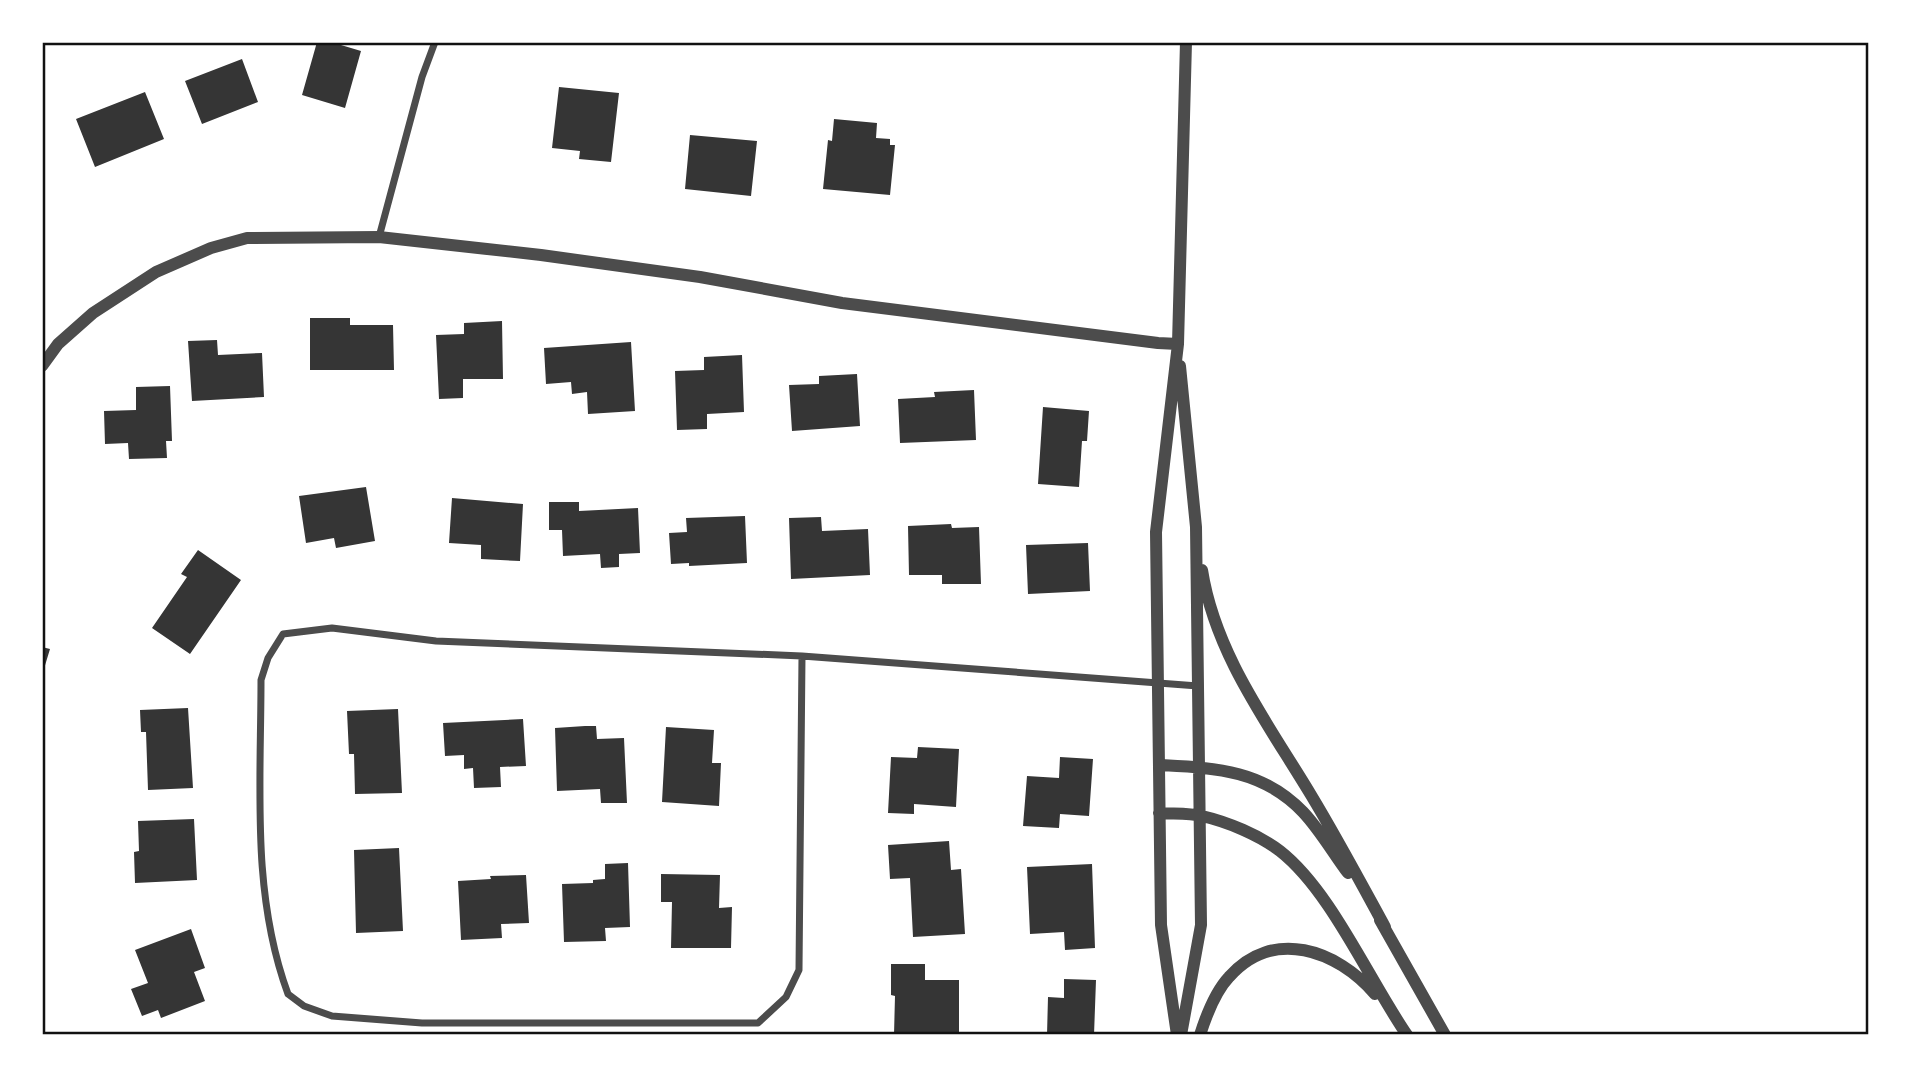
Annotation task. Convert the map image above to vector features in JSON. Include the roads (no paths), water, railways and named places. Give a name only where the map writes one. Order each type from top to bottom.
[{"type":"street","points":[[379,237],[422,77],[435,42]]},
{"type":"street","points":[[1179,1035],[1161,925],[1156,532],[1178,344],[1186,42]]},
{"type":"street","points":[[42,366],[58,344],[93,313],[156,272],[211,248],[247,237],[379,237],[541,255],[700,277],[842,303],[1178,344]]},
{"type":"street","points":[[1178,344],[1196,527],[1204,580],[1214,617],[1232,662],[1257,708],[1336,839],[1448,1035]]},
{"type":"street","points":[[1179,1035],[1201,925],[1196,527]]},
{"type":"street","points":[[802,656],[799,970],[786,997],[758,1023],[422,1023],[332,1016],[304,1006],[288,994],[268,916],[260,849],[261,680],[268,657],[283,634],[332,628],[436,641],[802,656],[1198,686]]},
{"type":"street","points":[[1159,765],[1200,767],[1253,777],[1280,791],[1304,813],[1385,926]]},
{"type":"street","points":[[1159,813],[1200,815],[1254,835],[1280,851],[1324,900],[1407,1035]]},
{"type":"street","points":[[1200,1035],[1214,1000],[1229,977],[1250,960],[1271,951],[1297,948],[1322,953],[1346,966],[1395,1017]]}]
